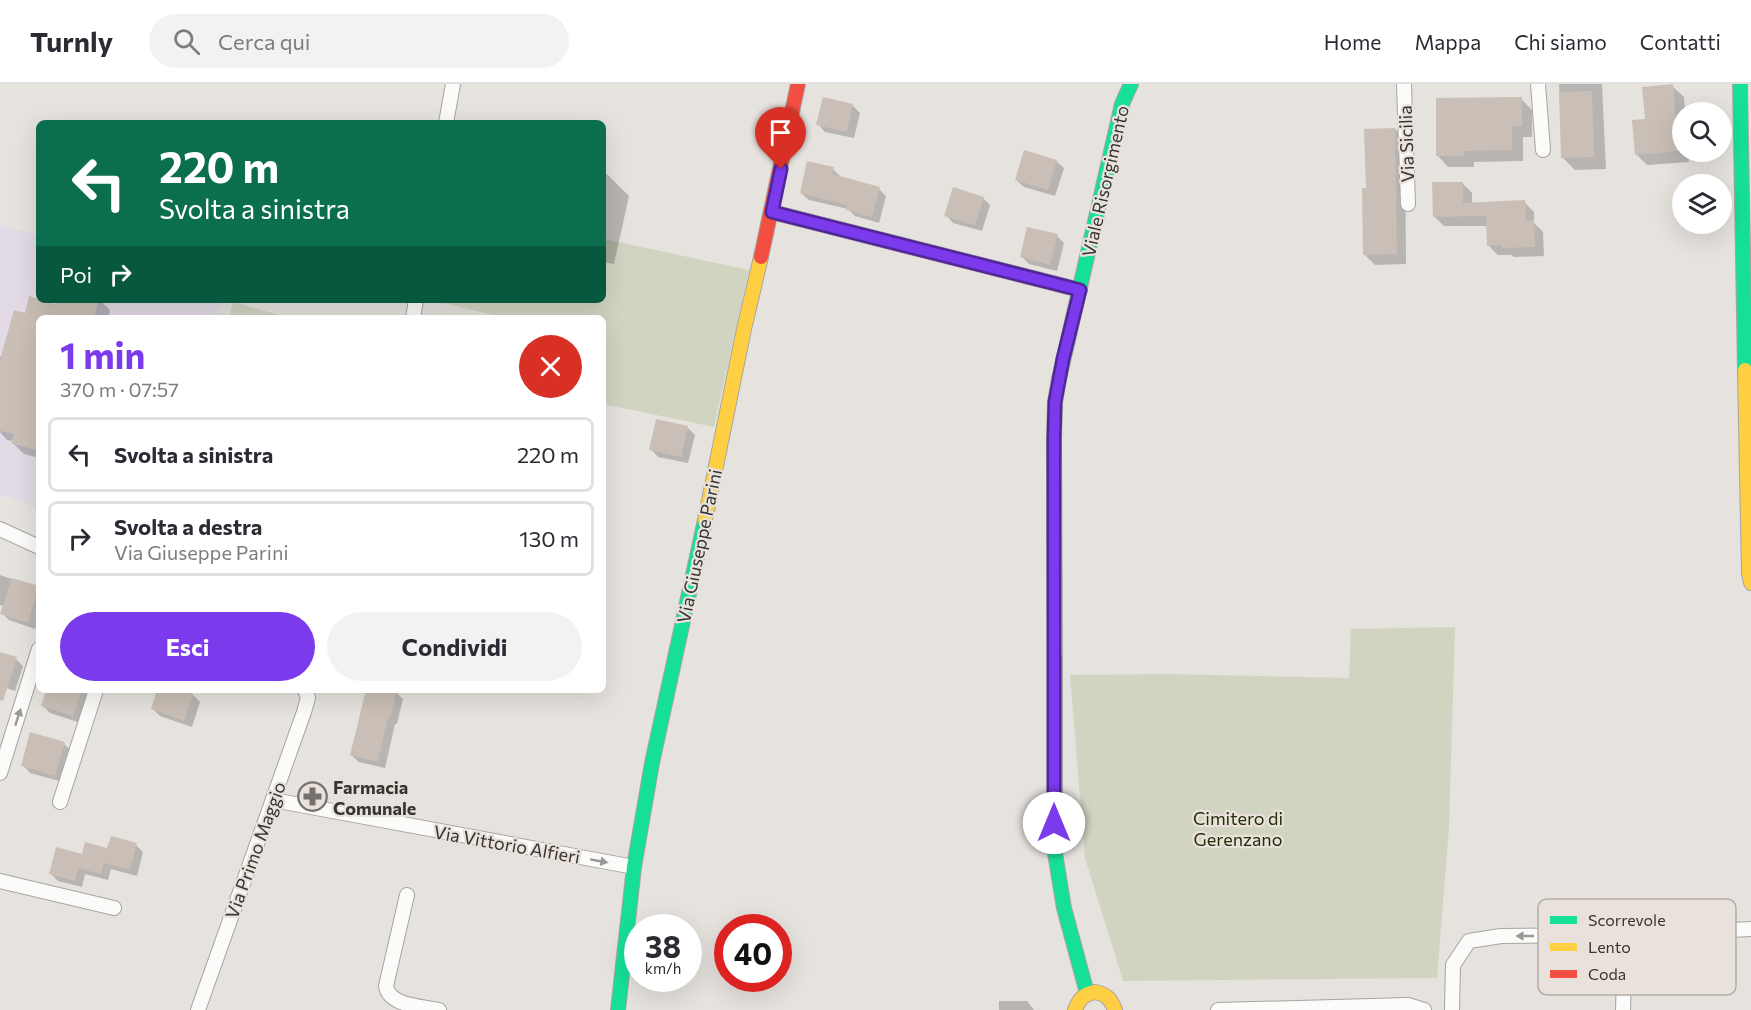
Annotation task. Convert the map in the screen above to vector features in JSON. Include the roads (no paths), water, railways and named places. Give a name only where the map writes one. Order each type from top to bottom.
[{"type":"street","points":[[447,120],[453,84]]},
{"type":"street","name":"Via Giuseppe Parini","points":[[618,1010],[634,867],[655,751],[798,84]]},
{"type":"street","name":"Viale Risorgimento","points":[[1087,993],[1059,881],[1055,853],[1055,402],[1122,104],[1131,84]]},
{"type":"street","name":"Via Sicilia","points":[[1404,84],[1408,204]]},
{"type":"street","points":[[1538,84],[1543,150]]},
{"type":"street","points":[[1740,84],[1751,583]]},
{"type":"street","points":[[772,212],[1080,290]]},
{"type":"street","points":[[0,529],[36,546]]},
{"type":"street","points":[[0,773],[36,659]]},
{"type":"street","points":[[60,802],[95,693]]},
{"type":"street","name":"Via Primo Maggio","points":[[198,1010],[304,712],[308,698],[306,693]]},
{"type":"street","name":"Via Vittorio Alfieri","points":[[273,800],[634,867]]},
{"type":"street","points":[[0,881],[114,908]]},
{"type":"street","points":[[407,895],[386,986],[387,992],[394,1000],[439,1010]]},
{"type":"street","points":[[1736,929],[1751,928]]},
{"type":"street","points":[[1452,1010],[1453,965],[1469,941],[1502,936],[1538,936]]},
{"type":"street","points":[[1075,1010],[1078,1001],[1087,993],[1099,992],[1113,1001],[1115,1010]]},
{"type":"street","points":[[1623,995],[1623,1010]]},
{"type":"street","points":[[1218,1010],[1408,1005],[1424,1010]]},
{"type":"place","name":"Farmacia Comunale","points":[[312,797]]},
{"type":"park label","name":"Cimitero di Gerenzano","points":[[1238,828]]}]
